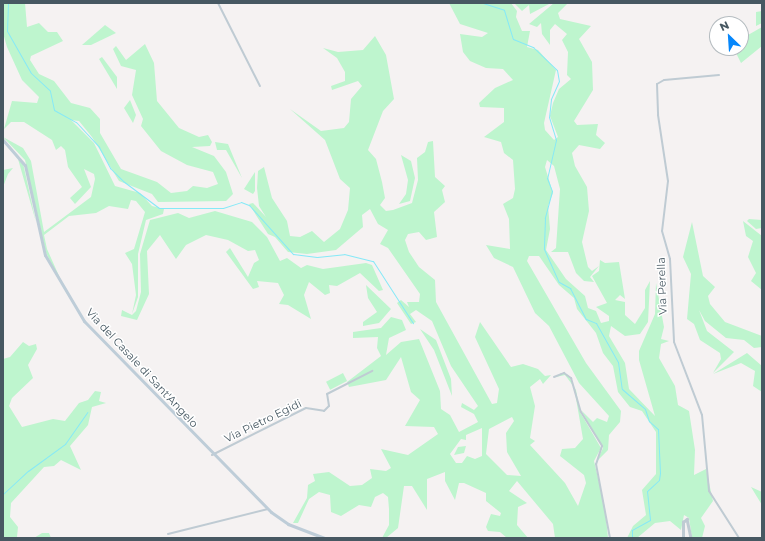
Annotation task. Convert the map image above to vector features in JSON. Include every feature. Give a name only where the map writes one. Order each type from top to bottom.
[{"type":"main road","name":"Via del Casale di Sant'Angelo","points":[[3,140],[25,165],[44,252],[70,303],[212,455],[268,509],[288,524],[324,538]]},
{"type":"street","points":[[218,3],[260,86]]},
{"type":"street","name":"Via Perella","points":[[719,75],[657,84],[658,115],[668,181],[662,231],[670,259],[674,342],[702,415],[709,491],[739,538]]},
{"type":"street","name":"Via Pietro Egidi","points":[[212,455],[306,408],[324,411],[329,406],[327,394],[372,371]]},
{"type":"street","points":[[554,377],[563,372],[571,378],[582,416],[602,446],[596,465],[610,538]]},
{"type":"street","points":[[168,534],[268,509]]},
{"type":"street","points":[[683,538],[686,519],[691,538]]},
{"type":"green space","points":[[3,3],[25,3],[27,27],[39,23],[48,32],[57,32],[63,41],[31,56],[30,60],[39,74],[54,81],[71,103],[90,108],[100,119],[100,133],[121,169],[157,182],[171,193],[187,191],[193,186],[207,188],[218,184],[213,172],[187,165],[161,151],[141,126],[143,119],[132,95],[136,70],[121,66],[113,49],[116,46],[126,60],[145,44],[154,63],[157,101],[179,128],[199,137],[208,135],[212,142],[210,146],[192,147],[214,156],[226,172],[233,194],[226,201],[158,202],[152,194],[119,181],[92,137],[79,121],[71,120],[94,143],[115,186],[140,193],[152,206],[164,209],[163,214],[146,220],[138,254],[138,297],[132,314],[136,295],[132,264],[125,253],[134,249],[145,212],[136,201],[131,200],[128,209],[109,206],[96,213],[69,216],[44,235],[47,249],[68,296],[46,253],[25,160],[3,137],[23,148],[31,161],[44,232],[91,197],[95,179],[94,174],[84,169],[91,187],[75,204],[70,198],[82,187],[68,167],[65,150],[61,146],[56,150],[52,140],[24,122],[11,122],[4,129],[12,101],[37,103],[39,97],[22,80],[7,47],[3,33]]},
{"type":"green space","points":[[449,3],[511,3],[517,11],[516,17],[522,31],[530,31],[527,47],[538,50],[556,70],[544,123],[545,130],[554,140],[558,137],[550,116],[553,103],[559,89],[571,79],[567,75],[568,52],[562,40],[567,34],[555,24],[550,30],[550,45],[542,34],[541,23],[537,27],[529,24],[554,3],[568,3],[558,13],[560,19],[591,26],[579,39],[592,62],[593,90],[574,121],[577,125],[598,124],[596,135],[605,143],[600,149],[579,145],[572,153],[575,166],[587,187],[589,211],[582,242],[588,267],[592,271],[599,266],[590,277],[594,282],[584,281],[576,273],[568,252],[551,252],[556,248],[560,189],[554,166],[547,160],[545,167],[553,193],[548,206],[550,229],[546,250],[566,279],[585,296],[588,308],[596,311],[601,323],[609,321],[609,316],[596,307],[607,303],[592,276],[599,271],[600,260],[605,263],[619,262],[625,299],[620,295],[615,300],[625,302],[625,315],[635,324],[645,308],[645,290],[650,281],[648,322],[640,334],[625,336],[611,326],[609,336],[625,363],[629,389],[655,416],[639,360],[639,351],[655,314],[656,283],[664,327],[661,339],[669,341],[661,344],[659,358],[675,386],[678,405],[689,411],[695,450],[694,475],[706,469],[713,501],[701,518],[705,526],[702,538],[692,538],[689,518],[684,515],[681,530],[670,521],[655,523],[637,538],[627,538],[633,526],[646,515],[642,490],[656,474],[656,432],[642,411],[630,407],[618,392],[613,366],[603,353],[596,333],[577,309],[574,298],[559,285],[539,256],[529,256],[527,261],[586,363],[621,411],[620,422],[609,435],[608,450],[597,461],[603,448],[581,410],[593,422],[597,418],[607,422],[609,416],[579,383],[549,326],[535,313],[513,267],[494,258],[486,245],[510,249],[509,219],[503,204],[513,198],[515,189],[513,160],[504,153],[501,142],[484,137],[504,122],[504,108],[480,107],[479,103],[495,88],[513,80],[503,69],[486,68],[470,61],[463,52],[460,34],[482,37],[488,33],[460,24]]},
{"type":"green space","points":[[514,3],[551,3],[530,14],[529,5],[522,11]]},
{"type":"green space","points":[[762,11],[762,23],[756,26],[756,12]]},
{"type":"green space","points":[[105,25],[116,33],[91,45],[82,45]]},
{"type":"green space","points":[[762,27],[762,46],[741,63],[738,56],[749,56],[749,34]]},
{"type":"green space","points":[[375,36],[386,55],[394,99],[383,111],[368,150],[376,159],[382,182],[385,198],[380,205],[386,211],[412,203],[418,180],[417,158],[425,152],[428,142],[433,141],[435,177],[445,186],[442,190],[445,202],[434,212],[437,237],[426,240],[419,232],[408,234],[405,240],[409,252],[419,267],[435,280],[436,302],[492,404],[497,403],[499,389],[475,337],[480,322],[511,367],[523,364],[538,369],[545,376],[551,375],[543,384],[540,379],[530,387],[535,406],[530,438],[535,441],[530,445],[565,483],[578,506],[586,483],[584,475],[560,456],[562,449],[575,448],[583,439],[574,387],[565,375],[556,377],[561,373],[568,375],[576,390],[580,412],[601,448],[594,461],[605,508],[608,538],[555,538],[553,524],[517,481],[509,491],[527,503],[518,507],[517,525],[528,538],[507,538],[500,532],[488,531],[486,527],[491,514],[500,516],[501,513],[486,501],[486,493],[464,483],[459,483],[455,500],[445,481],[445,472],[427,479],[427,510],[412,486],[404,486],[398,528],[386,538],[382,538],[389,525],[389,509],[388,497],[383,493],[375,497],[371,507],[359,505],[341,516],[331,512],[330,495],[319,492],[309,499],[298,523],[293,523],[307,498],[308,485],[315,481],[313,474],[329,472],[350,486],[362,485],[372,478],[370,469],[386,471],[391,468],[381,449],[408,455],[438,434],[434,427],[405,426],[420,400],[411,392],[401,357],[386,380],[349,387],[347,382],[381,356],[377,348],[378,337],[353,338],[353,332],[381,328],[391,317],[402,320],[406,330],[389,338],[386,355],[401,342],[419,339],[440,391],[441,409],[450,415],[459,432],[478,422],[474,414],[461,407],[462,403],[474,410],[478,406],[451,366],[432,321],[416,310],[410,314],[416,322],[411,324],[397,303],[401,300],[409,307],[407,302],[419,302],[420,294],[388,248],[380,244],[388,230],[378,224],[370,209],[362,215],[363,227],[336,250],[307,254],[288,252],[275,237],[268,234],[249,204],[253,203],[266,217],[259,206],[257,188],[258,171],[264,167],[272,198],[287,221],[290,236],[300,237],[312,231],[324,242],[340,229],[348,210],[350,188],[340,179],[325,140],[290,109],[321,131],[344,128],[349,122],[351,99],[362,86],[358,81],[332,90],[331,86],[345,81],[345,72],[337,58],[323,48],[338,52],[363,50]],"holes":[[[512,417],[514,421],[506,433],[507,452],[521,476],[507,475],[486,454],[489,429]],[[482,428],[482,456],[475,459],[467,456],[462,463],[456,463],[450,454],[461,439],[466,440],[466,435]]]},
{"type":"green space","points":[[102,57],[117,77],[117,89],[99,59]]},
{"type":"green space","points":[[130,100],[136,115],[133,123],[124,108]]},
{"type":"green space","points":[[215,142],[228,144],[242,178],[226,150],[217,150]]},
{"type":"green space","points":[[10,149],[23,163],[36,222],[18,159]]},
{"type":"green space","points":[[401,155],[411,161],[415,178],[410,201],[399,204],[406,194],[408,180]]},
{"type":"green space","points":[[13,168],[8,174],[3,187],[3,170]]},
{"type":"green space","points":[[255,172],[255,191],[253,194],[244,189]]},
{"type":"green space","points":[[215,211],[252,222],[267,237],[280,261],[287,258],[301,268],[307,265],[323,269],[366,263],[372,265],[383,290],[379,291],[360,273],[337,286],[329,285],[330,293],[325,295],[309,282],[304,295],[311,319],[288,305],[279,304],[284,295],[278,283],[257,281],[259,287],[253,289],[226,252],[230,248],[248,277],[254,263],[259,260],[255,250],[248,251],[228,240],[206,235],[186,245],[176,259],[160,235],[147,251],[149,294],[137,320],[121,316],[122,310],[132,315],[136,311],[141,292],[140,254],[150,220],[178,213],[189,218]]},
{"type":"green space","points":[[749,219],[762,220],[762,228],[756,229],[747,221]]},
{"type":"green space","points":[[743,221],[762,236],[762,290],[751,281],[756,273],[748,257],[753,241],[746,236]]},
{"type":"green space","points":[[692,222],[703,276],[715,287],[708,296],[710,304],[725,322],[762,336],[762,347],[754,348],[744,340],[726,338],[705,321],[699,310],[707,331],[734,352],[713,373],[721,359],[720,353],[700,340],[694,324],[687,319],[691,274],[683,257]]},
{"type":"green space","points":[[366,285],[391,309],[379,323],[363,326],[363,322],[377,312],[368,298]]},
{"type":"green space","points":[[420,329],[436,340],[451,379],[452,396],[434,350]]},
{"type":"green space","points":[[23,342],[29,346],[36,344],[37,349],[28,365],[33,378],[12,398],[9,406],[22,427],[53,419],[65,421],[79,403],[88,400],[95,391],[101,392],[99,401],[106,403],[92,407],[88,425],[70,446],[81,470],[61,460],[54,466],[44,467],[11,503],[10,517],[18,527],[17,537],[24,538],[3,538],[3,359],[10,357]]},
{"type":"green space","points":[[747,353],[762,366],[762,392],[753,386],[755,371],[741,363],[713,374]]},
{"type":"green space","points":[[343,373],[347,381],[330,390],[326,382]]},
{"type":"green space","points":[[466,446],[464,453],[454,455],[458,447]]},
{"type":"green space","points":[[751,487],[762,492],[762,505]]},
{"type":"green space","points":[[42,533],[49,533],[51,538],[34,538]]},
{"type":"waterway","points":[[8,3],[7,31],[31,73],[50,91],[54,110],[76,122],[99,147],[110,168],[123,181],[159,208],[223,208],[241,202],[249,205],[293,254],[317,257],[344,254],[373,261],[413,323]]},
{"type":"waterway","points":[[483,3],[504,10],[513,39],[533,47],[557,70],[559,81],[551,99],[549,117],[556,140],[547,178],[552,191],[545,218],[544,249],[559,282],[570,288],[586,319],[596,323],[618,362],[622,389],[645,409],[649,421],[658,429],[660,473],[659,480],[647,491],[650,520],[632,530],[632,538]]},
{"type":"waterway","points":[[3,494],[28,471],[65,444],[87,412]]}]
